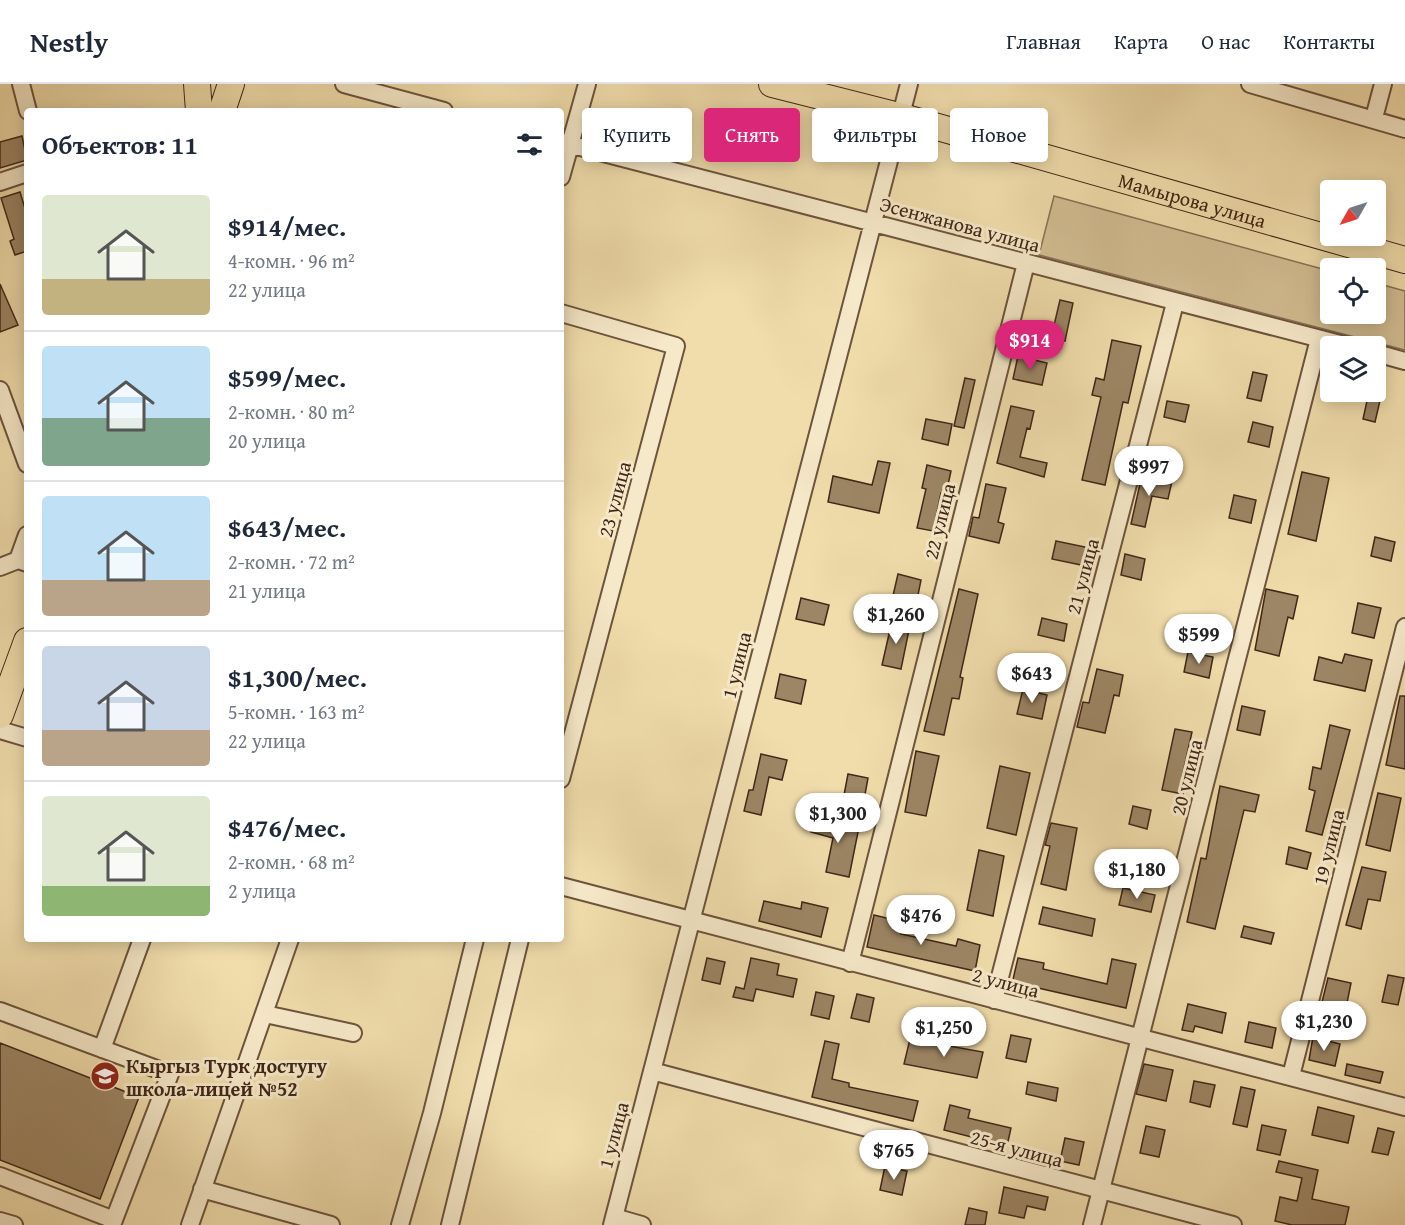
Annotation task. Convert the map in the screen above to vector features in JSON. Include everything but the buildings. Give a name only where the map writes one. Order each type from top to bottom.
[{"type":"highway","points":[[197,84],[198,108]]},
{"type":"highway","points":[[223,108],[231,84]]},
{"type":"highway","name":"Мамырова улица","points":[[772,84],[867,108]]},
{"type":"highway","name":"Мамырова улица","points":[[938,127],[1405,260]]},
{"type":"highway","points":[[1,707],[24,649]]},
{"type":"street","points":[[21,84],[27,108]]},
{"type":"street","points":[[344,84],[433,108]]},
{"type":"street","points":[[565,143],[587,84]]},
{"type":"street","name":"1 улица","points":[[902,108],[909,84]]},
{"type":"street","points":[[1250,84],[1374,118],[1405,129]]},
{"type":"street","points":[[1374,118],[1383,84]]},
{"type":"street","name":"Эсенжанова улица","points":[[565,143],[1319,339]]},
{"type":"street","name":"1 улица","points":[[613,1221],[887,162]]},
{"type":"street","points":[[0,182],[24,174]]},
{"type":"street","name":"22 улица","points":[[850,963],[1026,263]]},
{"type":"street","name":"21 улица","points":[[994,1000],[1175,303]]},
{"type":"street","name":"23 улица","points":[[564,314],[676,346],[564,768]]},
{"type":"street","name":"20 улица","points":[[1092,1225],[1319,339]]},
{"type":"street","points":[[1386,356],[1405,361]]},
{"type":"street","points":[[0,390],[24,456]]},
{"type":"street","points":[[0,567],[22,561]]},
{"type":"street","name":"19 улица","points":[[1291,1076],[1405,627]]},
{"type":"street","points":[[0,730],[24,737]]},
{"type":"street","name":"2 улица","points":[[564,887],[1405,1107]]},
{"type":"street","points":[[102,1049],[141,942]]},
{"type":"street","points":[[190,1225],[289,942]]},
{"type":"street","points":[[400,1225],[432,1113],[474,942]]},
{"type":"street","points":[[450,1225],[519,942]]},
{"type":"street","points":[[0,1011],[170,1074],[113,1222],[0,1176]]},
{"type":"street","points":[[265,1014],[353,1033]]},
{"type":"street","name":"25-я улица","points":[[652,1071],[1101,1192],[1233,1225]]},
{"type":"street","points":[[202,1188],[320,1223]]},
{"type":"street","points":[[0,1221],[14,1225]]},
{"type":"street","points":[[613,1221],[642,1225]]},
{"type":"shaded area","points":[[1054,196],[1320,268],[1320,324],[1386,324],[1386,286],[1405,291],[1405,350],[1386,345],[1386,336],[1351,336],[1039,255]]},
{"type":"place","name":"Кыргыз Турк достугу школа-лицей №52","points":[[105,1076]]}]
